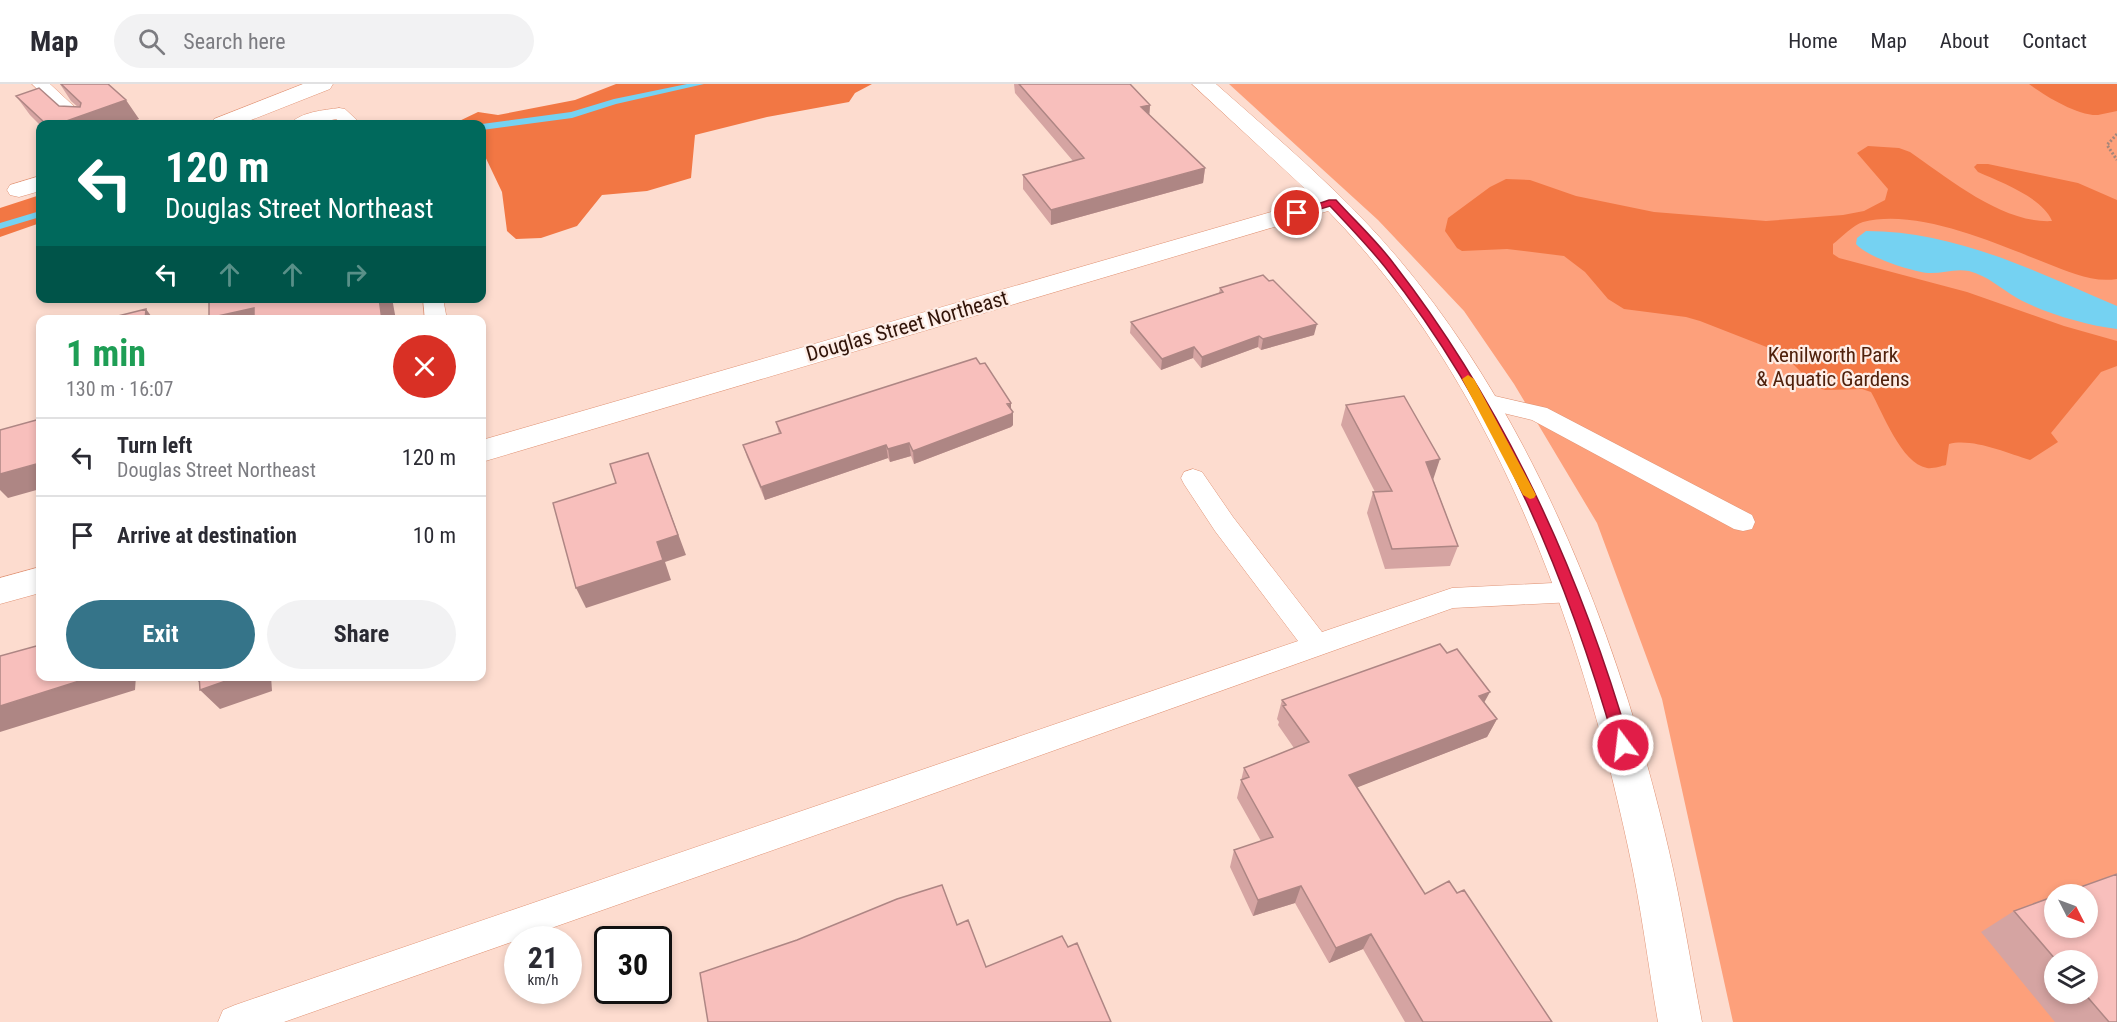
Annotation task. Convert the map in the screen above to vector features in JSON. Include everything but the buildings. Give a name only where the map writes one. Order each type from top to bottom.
[{"type":"street","points":[[232,120],[322,84]]},
{"type":"street","points":[[1203,84],[1332,202],[1372,245],[1400,278],[1482,401],[1544,523],[1573,592],[1609,696],[1644,827],[1680,1022]]},
{"type":"street","name":"Douglas Street Northeast","points":[[486,449],[1332,202]]},
{"type":"street","points":[[0,591],[36,581]]},
{"type":"lane","points":[[40,84],[80,120]]},
{"type":"lane","points":[[310,120],[339,113],[348,120]]},
{"type":"lane","points":[[1482,401],[1539,414],[1743,522]]},
{"type":"lane","points":[[1193,478],[1224,524],[1317,646]]},
{"type":"lane","points":[[235,1022],[890,796],[1452,598],[1573,592]]},
{"type":"path","points":[[2117,134],[2107,145],[2117,159]]},
{"type":"green space","points":[[616,84],[872,84],[855,93],[849,102],[767,117],[695,135],[691,178],[647,191],[602,195],[577,226],[541,238],[516,239],[507,231],[502,192],[486,158],[486,120],[461,120],[478,112],[498,115],[575,100]]},
{"type":"green space","name":"Kenilworth Park & Aquatic Gardens","points":[[1229,84],[2117,84],[2117,1022],[1733,1022],[1662,699],[1597,523],[1514,384],[1464,311],[1378,220]]},
{"type":"green space","points":[[2029,84],[2117,84],[2117,111],[2098,115],[2081,112],[2053,99]]},
{"type":"green space","points":[[1868,146],[1899,148],[1910,152],[1977,197],[2014,215],[2033,220],[2052,221],[2040,205],[2031,198],[1978,172],[1974,167],[1977,164],[1988,164],[2078,183],[2117,200],[2117,279],[2081,276],[1956,230],[1907,220],[1884,219],[1863,222],[1851,228],[1833,244],[1833,254],[1839,258],[1967,292],[2064,326],[2117,341],[2117,366],[2101,372],[2051,433],[2058,442],[2030,460],[1990,447],[1958,443],[1949,444],[1946,465],[1927,468],[1909,457],[1901,447],[1871,392],[1862,389],[1825,390],[1816,387],[1782,353],[1700,321],[1624,309],[1608,299],[1585,272],[1564,256],[1507,249],[1462,251],[1457,248],[1445,231],[1448,218],[1490,187],[1506,179],[1530,180],[1576,196],[1654,212],[1766,221],[1843,215],[1864,211],[1885,200],[1888,189],[1857,153]]},
{"type":"green space","points":[[36,196],[36,224],[0,237],[0,208]]},
{"type":"water","points":[[1866,231],[1932,238],[2026,267],[2117,306],[2117,329],[2092,325],[2040,309],[1969,271],[1928,273],[1889,263],[1869,254],[1856,244],[1857,238]]},
{"type":"waterway","points":[[486,126],[572,115],[614,102],[700,84]]},
{"type":"waterway","points":[[0,226],[36,215]]},
{"type":"slow traffic","points":[[1468,379],[1482,401],[1530,495]]},
{"type":"route","points":[[1297,213],[1332,202],[1389,265],[1420,306],[1482,401],[1548,532],[1573,592],[1603,678],[1623,745]]}]
